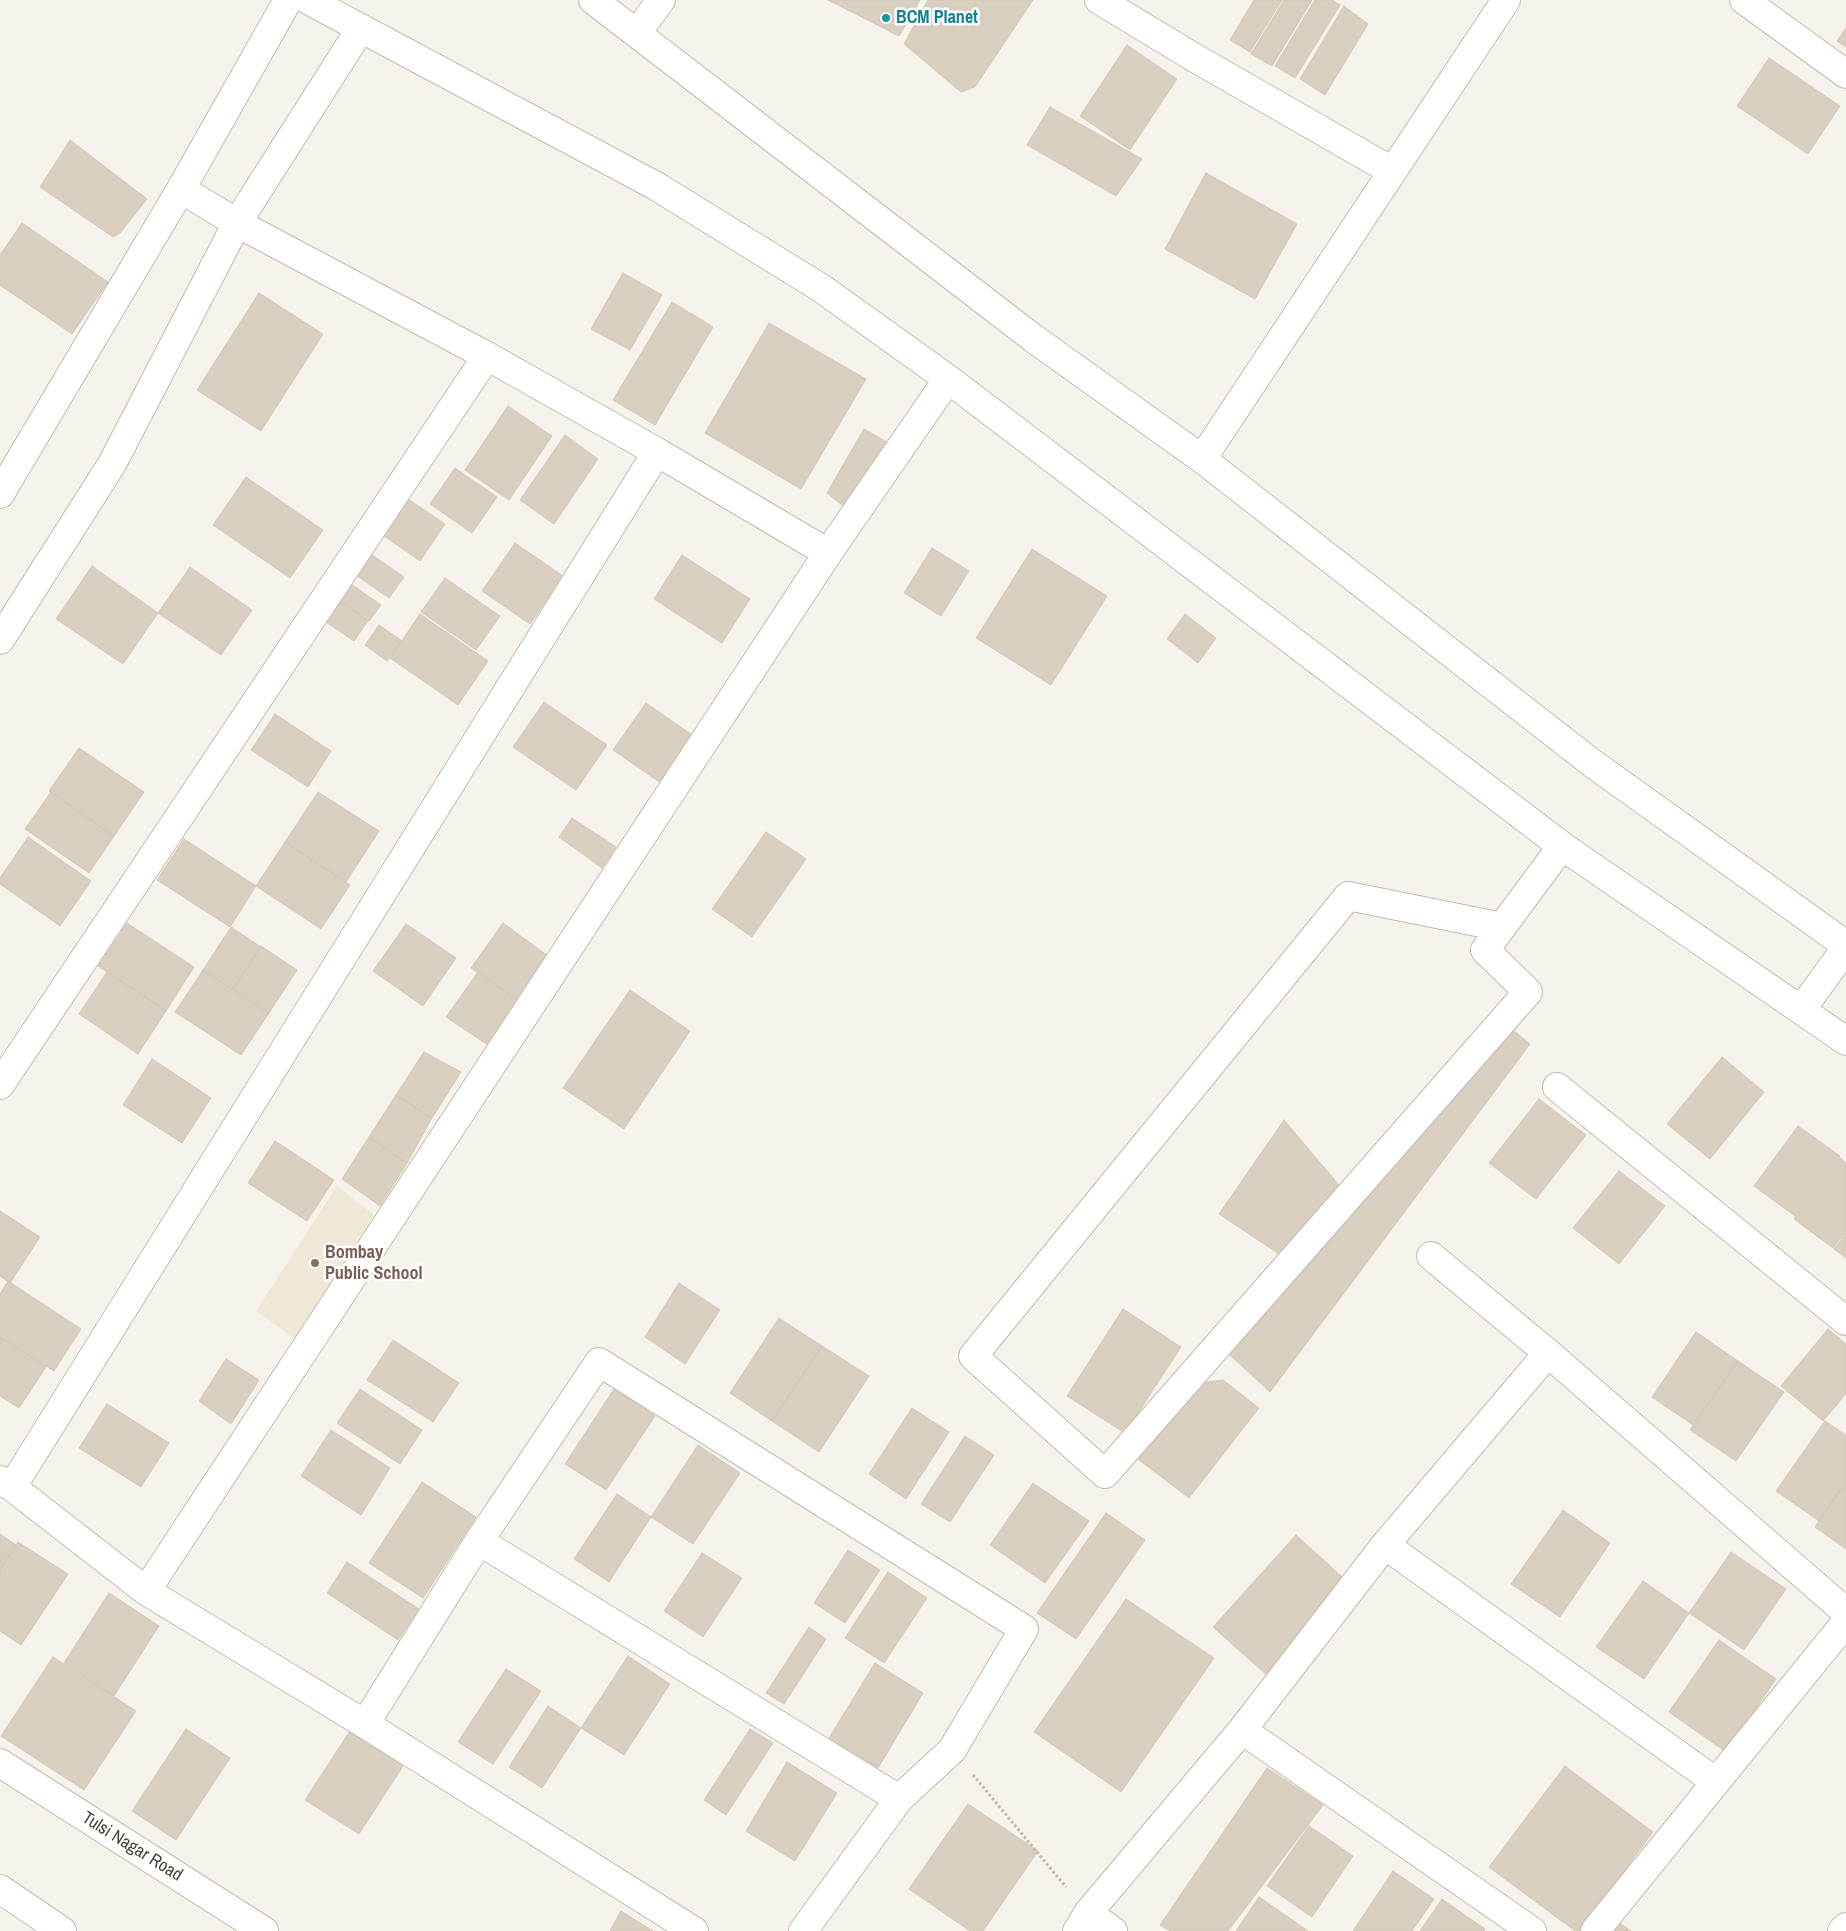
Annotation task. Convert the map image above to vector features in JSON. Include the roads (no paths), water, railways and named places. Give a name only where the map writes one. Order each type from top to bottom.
[{"type":"street","points":[[0,494],[181,189],[288,0]]},
{"type":"street","points":[[308,0],[656,186],[821,288],[948,379],[1562,846],[1846,1041]]},
{"type":"street","points":[[594,0],[1033,338],[1202,459],[1592,763],[1846,946],[1801,1010]]},
{"type":"street","points":[[637,34],[661,0]]},
{"type":"street","points":[[1099,0],[1195,58],[1392,171]]},
{"type":"street","points":[[1202,459],[1506,0]]},
{"type":"street","points":[[1744,0],[1846,74]]},
{"type":"street","points":[[0,640],[112,464],[237,224],[361,28]]},
{"type":"street","points":[[181,189],[237,224],[487,356],[657,452],[828,554]]},
{"type":"street","points":[[0,1085],[487,356]]},
{"type":"street","points":[[146,1591],[828,554],[948,379]]},
{"type":"street","points":[[657,452],[6,1483],[146,1591],[365,1724],[694,1931]]},
{"type":"street","points":[[1502,927],[1348,896],[973,1356],[1105,1474],[1528,992],[1485,950],[1562,846]]},
{"type":"street","points":[[1557,1087],[1846,1321]]},
{"type":"street","points":[[1431,1256],[1548,1353],[1846,1612]]},
{"type":"street","points":[[1113,1931],[1082,1922],[1242,1730],[1385,1545],[1548,1353]]},
{"type":"street","points":[[365,1724],[479,1541],[599,1362],[1024,1629],[952,1750],[899,1799],[803,1931]]},
{"type":"street","points":[[479,1541],[899,1799]]},
{"type":"street","points":[[1385,1545],[1716,1782]]},
{"type":"street","points":[[1595,1931],[1846,1622]]},
{"type":"street","points":[[1242,1730],[1532,1931]]},
{"type":"street","name":"Tulsi Nagar Road","points":[[0,1763],[264,1931]]},
{"type":"street","points":[[0,1889],[62,1931]]},
{"type":"street","points":[[1842,1931],[1846,1927]]},
{"type":"place","name":"BCM Planet","points":[[886,18]]},
{"type":"place","name":"Bombay Public School","points":[[315,1263]]}]
